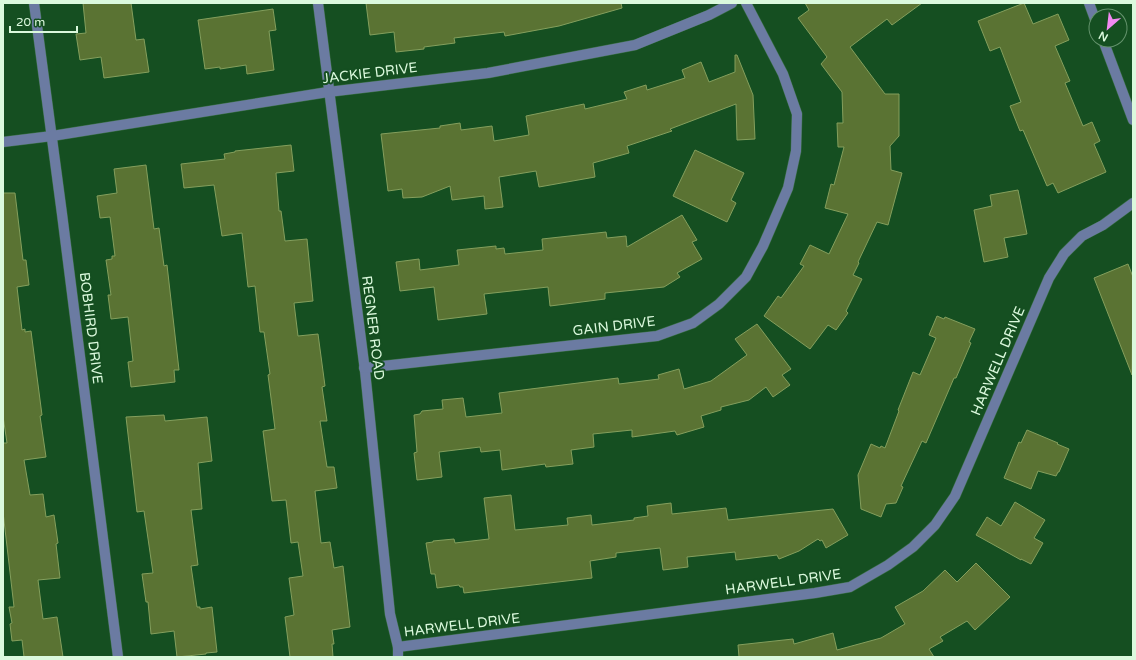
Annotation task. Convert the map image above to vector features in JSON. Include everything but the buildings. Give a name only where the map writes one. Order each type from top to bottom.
[{"type":"street","name":"BOBHIRD DRIVE","points":[[34,3],[118,657]]},
{"type":"street","name":"REGNER ROAD","points":[[318,3],[328,92],[364,368],[390,614],[398,652]]},
{"type":"street","name":"JACKIE DRIVE","points":[[3,142],[52,136],[328,92],[488,73],[635,45],[709,15],[732,3]]},
{"type":"street","name":"GAIN DRIVE","points":[[364,368],[657,336],[692,323],[719,304],[746,277],[763,246],[788,188],[796,151],[797,114],[795,107],[783,74],[746,3]]},
{"type":"street","points":[[1106,48],[1133,120]]},
{"type":"street","name":"HARWELL DRIVE","points":[[398,652],[850,587],[888,566],[913,547],[935,525],[955,496],[1049,278],[1064,254],[1082,236],[1103,225],[1133,203]]}]
